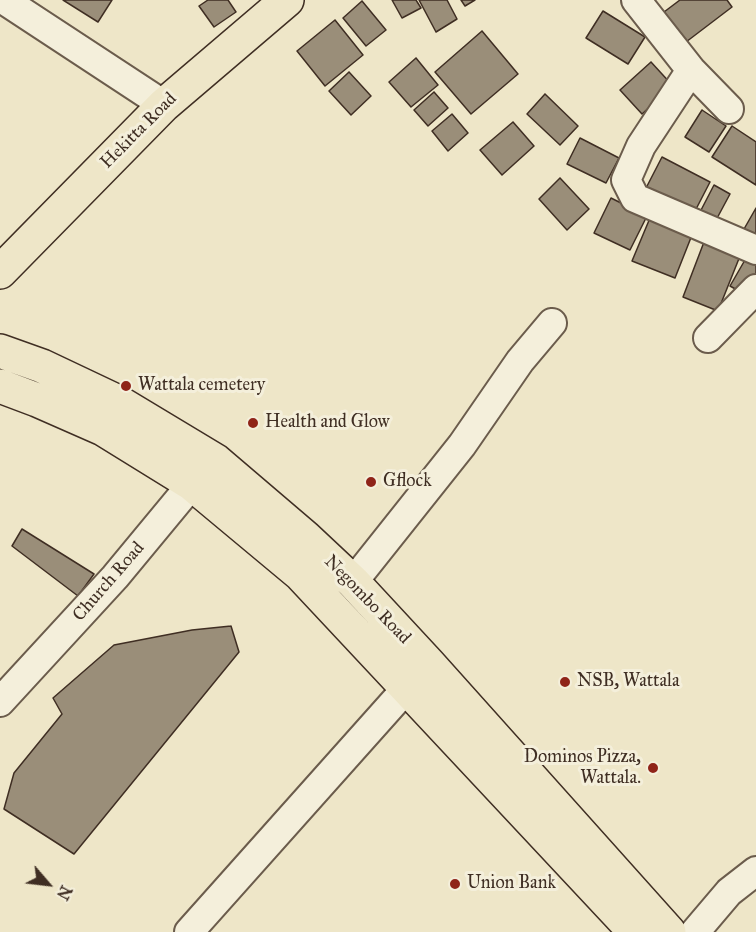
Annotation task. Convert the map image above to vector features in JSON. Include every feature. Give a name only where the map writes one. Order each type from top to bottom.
[{"type":"main road","name":"Hekitta Road","points":[[4,262],[164,105],[287,0]]},
{"type":"main road","name":"Negombo Road","points":[[0,351],[42,366],[118,402],[216,461],[305,537],[353,582],[418,676],[635,932]]},
{"type":"main road","name":"Negombo Road","points":[[0,386],[103,429],[192,484],[418,676],[669,932]]},
{"type":"street","points":[[4,0],[164,105]]},
{"type":"street","points":[[636,0],[691,70],[729,109]]},
{"type":"street","points":[[691,70],[641,146],[626,180],[635,198],[756,250]]},
{"type":"street","points":[[708,338],[756,289]]},
{"type":"street","points":[[353,582],[462,445],[520,361],[552,323]]},
{"type":"street","name":"Church Road","points":[[0,702],[115,577],[192,484],[216,461]]},
{"type":"street","points":[[189,932],[418,676]]},
{"type":"street","points":[[695,932],[729,892],[756,871]]},
{"type":"building","points":[[63,0],[112,0],[98,22]]},
{"type":"building","points":[[208,0],[228,0],[236,12],[214,27],[199,6]]},
{"type":"building","points":[[392,0],[416,0],[421,8],[402,18]]},
{"type":"building","points":[[419,0],[447,0],[457,19],[436,32]]},
{"type":"building","points":[[461,0],[475,0],[465,6]]},
{"type":"building","points":[[680,0],[727,0],[732,7],[686,42],[664,12]]},
{"type":"building","points":[[362,1],[386,30],[366,46],[343,18]]},
{"type":"building","points":[[603,11],[645,37],[628,64],[586,38]]},
{"type":"building","points":[[335,20],[363,55],[325,86],[297,51]]},
{"type":"building","points":[[482,31],[518,74],[471,114],[435,72]]},
{"type":"building","points":[[416,58],[438,85],[411,107],[389,82]]},
{"type":"building","points":[[651,62],[673,86],[642,114],[620,90]]},
{"type":"building","points":[[349,72],[371,96],[351,115],[329,91]]},
{"type":"building","points":[[434,92],[448,108],[428,126],[414,110]]},
{"type":"building","points":[[545,94],[578,126],[560,145],[527,114]]},
{"type":"building","points":[[702,110],[726,126],[709,152],[685,137]]},
{"type":"building","points":[[452,114],[468,133],[448,151],[432,131]]},
{"type":"building","points":[[513,122],[534,146],[502,175],[480,150]]},
{"type":"building","points":[[732,126],[756,142],[756,185],[712,157]]},
{"type":"building","points":[[580,138],[619,158],[606,183],[567,164]]},
{"type":"building","points":[[662,157],[710,182],[693,215],[645,190]]},
{"type":"building","points":[[560,178],[589,209],[567,230],[539,199]]},
{"type":"building","points":[[714,185],[730,194],[715,222],[699,214]]},
{"type":"building","points":[[611,198],[647,216],[630,250],[594,233]]},
{"type":"building","points":[[756,208],[756,235],[744,229]]},
{"type":"building","points":[[650,218],[692,235],[675,278],[632,261]]},
{"type":"building","points":[[704,242],[740,256],[718,311],[683,297]]},
{"type":"building","points":[[749,253],[756,257],[756,281],[748,296],[730,286]]},
{"type":"building","points":[[22,529],[94,574],[78,596],[12,546]]},
{"type":"building","points":[[231,626],[239,652],[74,854],[4,809],[14,773],[62,714],[53,698],[114,645],[192,630]]},
{"type":"place","name":"Wattala cemetery","points":[[126,386]]},
{"type":"place","name":"Health and Glow","points":[[253,423]]},
{"type":"place","name":"Gflock","points":[[371,482]]},
{"type":"place","name":"NSB, Wattala","points":[[565,682]]},
{"type":"place","name":"Dominos Pizza, Wattala.","points":[[653,768]]},
{"type":"place","name":"Union Bank","points":[[455,884]]}]
